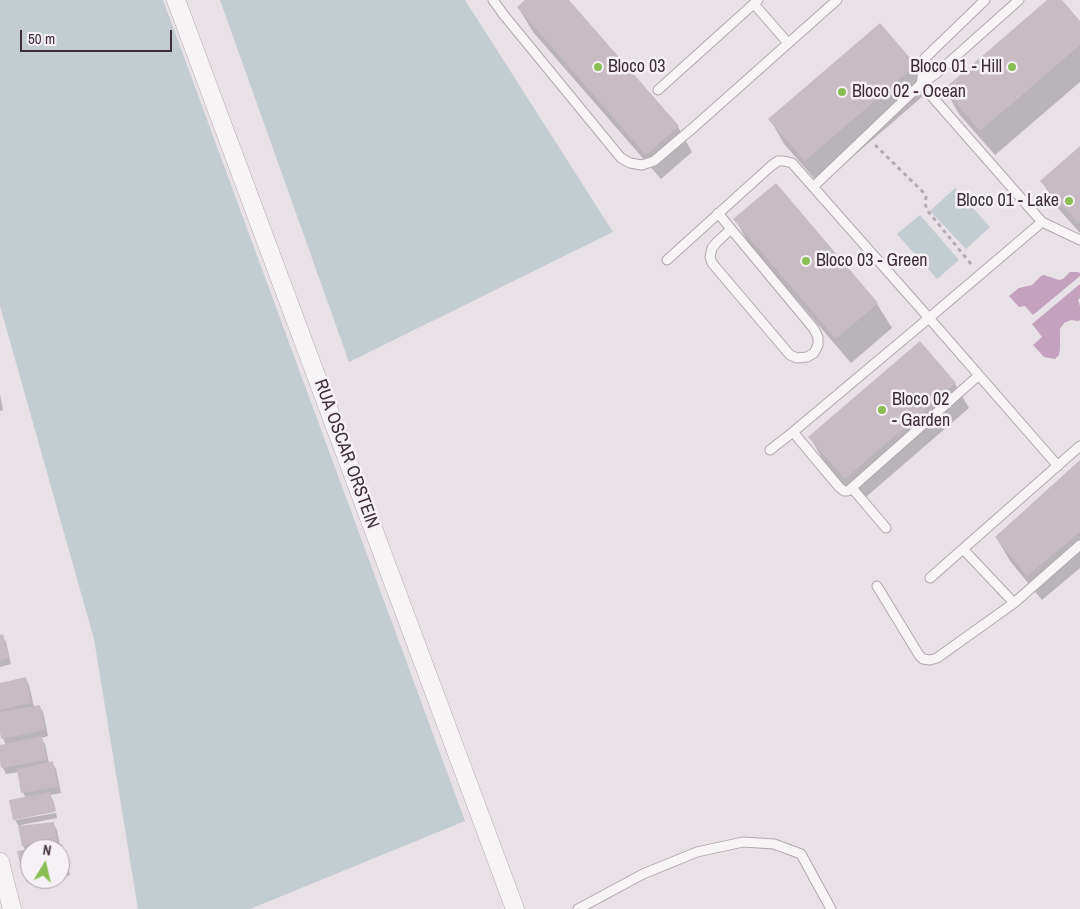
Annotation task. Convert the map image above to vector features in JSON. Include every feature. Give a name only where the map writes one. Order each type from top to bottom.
[{"type":"street","name":"RUA OSCAR ORSTEIN","points":[[176,0],[514,909]]},
{"type":"street","points":[[0,862],[12,909]]},
{"type":"lane","points":[[493,0],[621,158],[630,164],[642,165],[654,161],[837,0]]},
{"type":"lane","points":[[985,0],[925,58],[921,84],[1042,222],[1080,240]]},
{"type":"lane","points":[[813,187],[921,84],[937,73],[1019,0]]},
{"type":"lane","points":[[658,90],[756,2],[788,44]]},
{"type":"lane","points":[[667,260],[771,166],[778,161],[792,164],[1058,466]]},
{"type":"lane","points":[[718,214],[731,229],[814,330],[818,337],[818,345],[814,352],[806,358],[797,358],[790,355],[712,263],[710,257],[712,248],[731,229]]},
{"type":"lane","points":[[770,450],[1042,222]]},
{"type":"lane","points":[[793,432],[839,487],[848,491],[978,376]]},
{"type":"lane","points":[[930,578],[1080,446]]},
{"type":"lane","points":[[852,488],[886,528]]},
{"type":"lane","points":[[877,586],[919,655],[923,659],[930,660],[936,658],[1014,603],[1080,545]]},
{"type":"lane","points":[[963,549],[1014,603]]},
{"type":"lane","points":[[578,909],[643,874],[697,852],[743,842],[774,844],[801,854],[831,909]]},
{"type":"path","points":[[866,136],[924,193],[926,197],[925,207],[929,214],[980,274]]},
{"type":"shaded area","points":[[0,0],[163,0],[465,821],[250,909],[138,909],[94,639],[0,306]]},
{"type":"shaded area","points":[[220,0],[465,0],[613,232],[349,362]]},
{"type":"shaded area","points":[[955,188],[990,227],[966,249],[930,211]]},
{"type":"shaded area","points":[[920,215],[959,260],[937,279],[897,234]]},
{"type":"shaded area","points":[[1070,272],[1080,273],[1080,276],[1033,315],[1025,306],[1019,307],[1009,296],[1019,288],[1032,285],[1041,276],[1044,275],[1059,280],[1063,279]]},
{"type":"shaded area","points":[[1080,284],[1080,298],[1078,300],[1080,320],[1071,320],[1064,323],[1060,329],[1059,355],[1055,359],[1044,357],[1033,345],[1042,337],[1032,324]]},
{"type":"building","name":"Bloco 03","points":[[525,0],[569,0],[679,126],[646,155],[517,7]]},
{"type":"building","name":"Bloco 01 - Hill","points":[[1047,0],[1062,0],[1080,21],[1080,45],[980,131],[944,89]]},
{"type":"building","name":"Bloco 02 - Ocean","points":[[880,23],[916,65],[805,161],[768,119]]},
{"type":"building","name":"Bloco 01 - Lake","points":[[1080,146],[1080,221],[1078,223],[1040,181]]},
{"type":"building","name":"Bloco 03 - Green","points":[[776,183],[878,303],[836,339],[733,219]]},
{"type":"building","name":"Bloco 02 - Garden","points":[[920,341],[956,383],[845,479],[808,437]]},
{"type":"building","points":[[1080,460],[1080,532],[1027,576],[995,537]]},
{"type":"building","points":[[3,634],[9,658],[0,660],[0,635]]},
{"type":"building","points":[[26,677],[31,703],[0,710],[0,683]]},
{"type":"building","points":[[40,705],[45,730],[1,739],[0,712]]},
{"type":"building","points":[[42,736],[47,760],[1,768],[0,745]]},
{"type":"building","points":[[53,761],[58,787],[21,793],[17,769]]},
{"type":"building","points":[[50,792],[55,812],[13,820],[9,800]]},
{"type":"building","points":[[54,822],[57,839],[21,839],[18,826]]},
{"type":"building","points":[[17,851],[20,851],[20,864]]},
{"type":"place","name":"Bloco 03","points":[[598,67]]},
{"type":"place","name":"Bloco 01 - Hill","points":[[1012,67]]},
{"type":"place","name":"Bloco 02 - Ocean","points":[[842,92]]},
{"type":"place","name":"Bloco 01 - Lake","points":[[1069,201]]},
{"type":"place","name":"Bloco 03 - Green","points":[[806,261]]},
{"type":"place","name":"Bloco 02 - Garden","points":[[882,410]]}]
